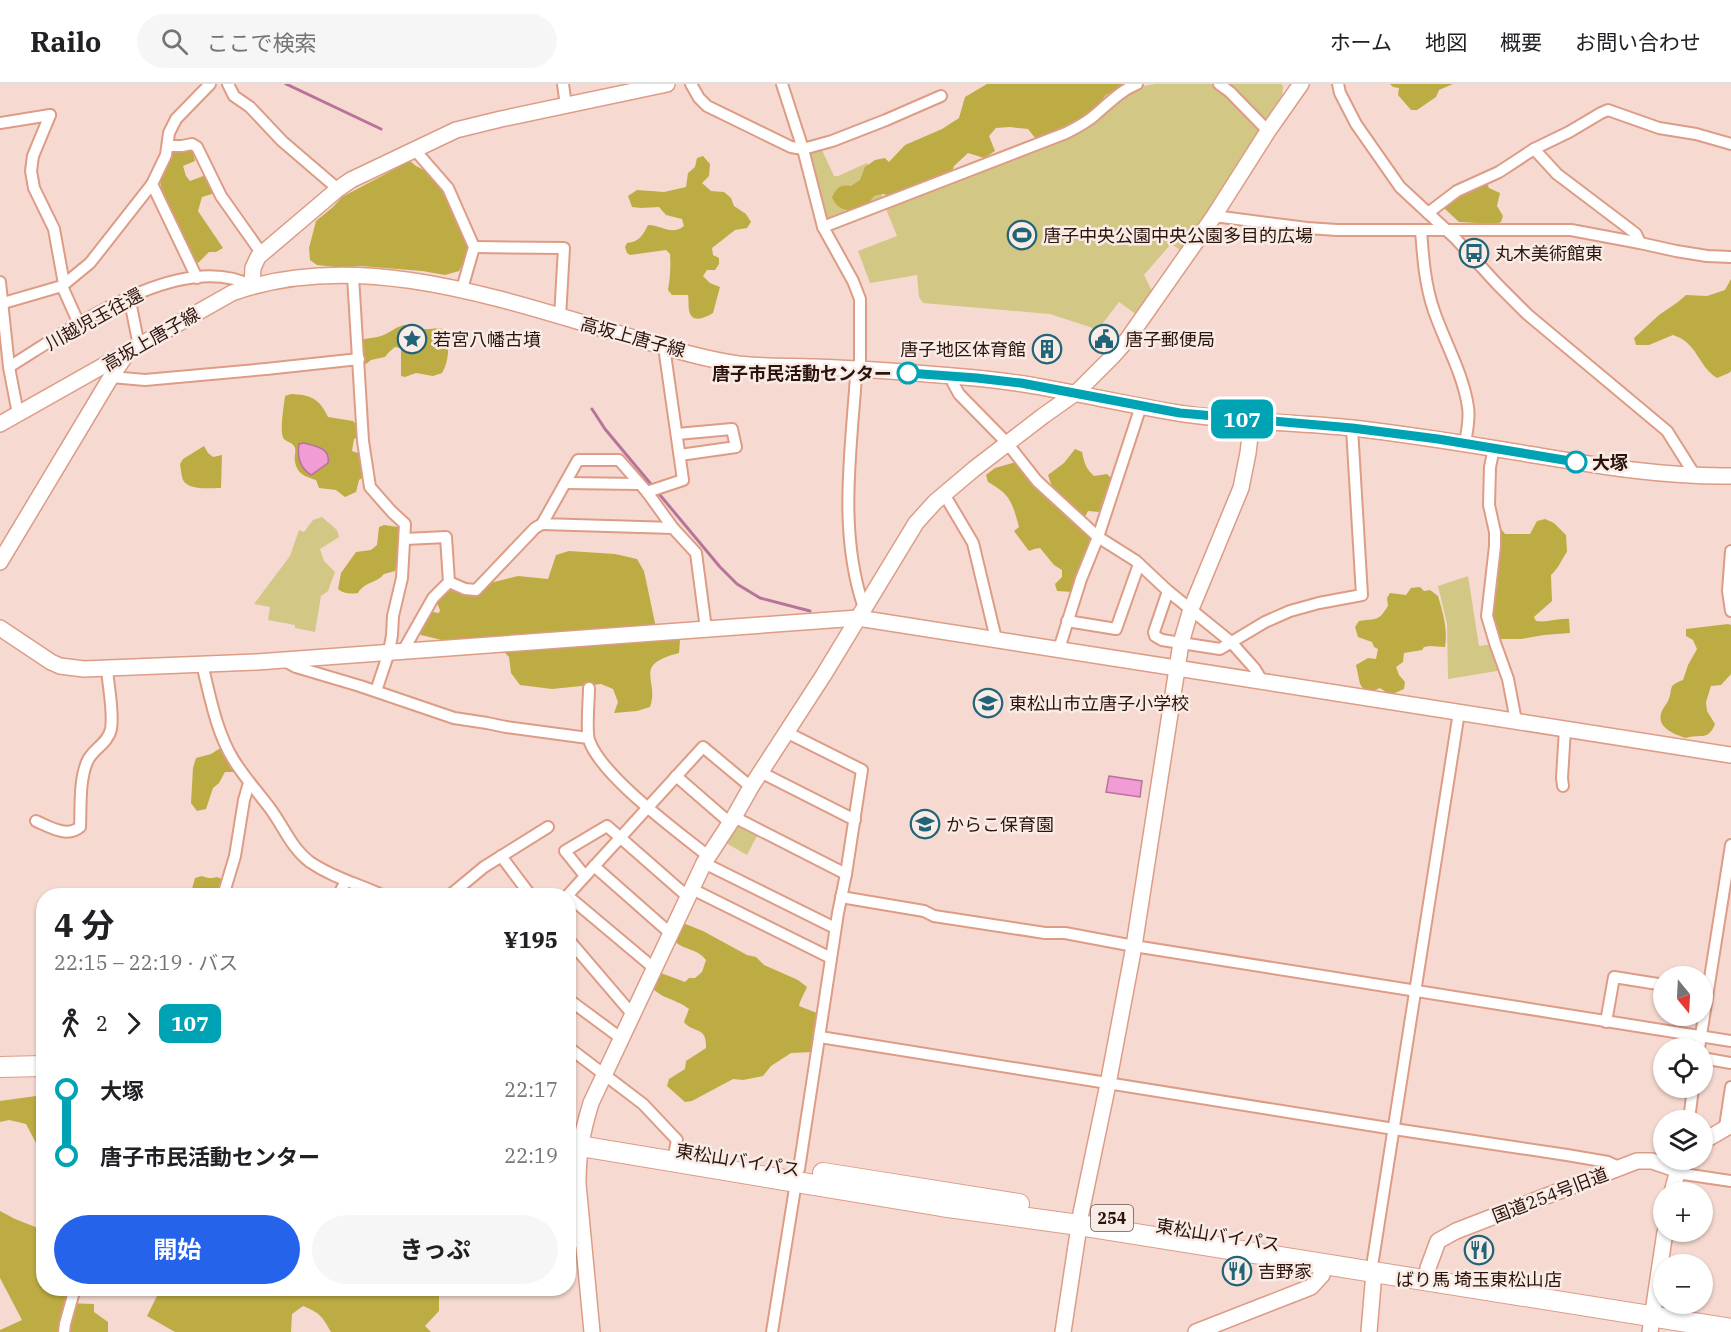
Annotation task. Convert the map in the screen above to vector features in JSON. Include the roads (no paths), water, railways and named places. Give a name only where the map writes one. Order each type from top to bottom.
[{"type":"highway","points":[[0,1066],[36,1066]]},
{"type":"highway","points":[[0,1078],[36,1078]]},
{"type":"highway","name":"東松山バイパス","points":[[576,1139],[675,1150],[798,1175]]},
{"type":"highway","name":"東松山バイパス","points":[[576,1139],[1374,1266],[1652,1317]]},
{"type":"highway","name":"東松山バイパス","points":[[1080,1219],[1324,1264],[1428,1268],[1652,1317]]},
{"type":"highway","name":"254","points":[[1652,1317],[1731,1316]]},
{"type":"highway","name":"254","points":[[1652,1317],[1731,1329]]},
{"type":"street","points":[[1,304],[63,285],[90,263],[152,184],[166,155],[169,134],[176,118],[210,84]]},
{"type":"street","points":[[228,84],[234,96],[250,107],[282,141],[338,189]]},
{"type":"street","points":[[563,84],[566,106]]},
{"type":"street","points":[[691,84],[707,106],[791,147],[802,149],[832,141],[941,96]]},
{"type":"street","points":[[782,84],[823,227],[853,281],[860,299],[860,363],[856,375],[848,511],[861,613]]},
{"type":"street","points":[[823,227],[1066,133],[1080,126],[1107,103],[1137,84]]},
{"type":"street","points":[[1219,84],[1230,92],[1268,131]]},
{"type":"street","points":[[576,1137],[706,860],[823,676],[916,523],[944,494],[1077,392],[1113,357],[1214,216],[1301,84]]},
{"type":"street","points":[[1338,84],[1340,93],[1356,124],[1400,187],[1455,238],[1527,314],[1667,431],[1696,477]]},
{"type":"street","points":[[252,286],[254,264],[261,254],[338,189],[367,172],[456,130],[657,85]]},
{"type":"street","points":[[1428,213],[1457,191],[1499,172],[1534,149],[1608,110],[1659,129],[1696,134],[1731,144]]},
{"type":"street","points":[[0,123],[50,116],[33,156],[31,171],[34,188],[54,229],[63,285],[79,324]]},
{"type":"street","points":[[168,146],[192,144],[197,147],[221,196],[261,254]]},
{"type":"street","points":[[414,149],[448,188],[474,247],[462,290]]},
{"type":"street","points":[[1534,149],[1557,174],[1636,234],[1640,243]]},
{"type":"street","points":[[152,184],[197,278]]},
{"type":"street","points":[[1214,216],[1337,230],[1571,230],[1697,255],[1731,256]]},
{"type":"street","points":[[1421,230],[1426,284],[1434,312],[1461,380],[1468,408],[1465,443]]},
{"type":"street","points":[[474,247],[564,248],[560,317]]},
{"type":"street","points":[[353,276],[363,441],[370,487],[405,524],[402,578],[393,615],[392,635],[396,652]]},
{"type":"street","name":"高坂上唐子線","points":[[0,424],[212,303],[252,286],[297,278],[353,276],[408,280],[462,290],[664,347],[737,364],[858,369],[1021,383],[1180,413],[1352,428],[1465,443],[1642,472],[1696,477],[1731,476]]},
{"type":"street","name":"川越児玉往還","points":[[9,367],[79,324],[129,297],[167,283],[197,278],[234,278],[252,286]]},
{"type":"street","points":[[0,282],[9,367],[18,414]]},
{"type":"street","points":[[0,562],[111,377],[133,350],[129,297]]},
{"type":"street","points":[[566,483],[643,488],[683,480],[664,347]]},
{"type":"street","points":[[111,377],[145,380],[359,358]]},
{"type":"street","points":[[951,376],[952,383],[959,394],[1007,444],[1037,481],[1098,537],[1139,564],[1168,591],[1231,642],[1255,669],[1262,681]]},
{"type":"street","points":[[1059,649],[1141,406]]},
{"type":"street","points":[[1063,1332],[1080,1219],[1134,946],[1181,644],[1191,609],[1241,488],[1252,420]]},
{"type":"street","points":[[1168,591],[1154,632],[1155,636],[1181,644],[1220,649],[1265,622],[1290,611],[1362,595],[1352,428]]},
{"type":"street","points":[[677,434],[732,429],[736,447],[680,455]]},
{"type":"street","points":[[1494,448],[1490,467],[1489,506],[1495,532],[1495,546],[1488,616],[1495,644],[1508,679],[1516,722]]},
{"type":"street","points":[[449,582],[465,589],[476,590],[535,528],[542,524],[578,460],[619,460],[696,554],[706,629]]},
{"type":"street","points":[[944,494],[973,543],[996,639]]},
{"type":"street","points":[[542,524],[673,528]]},
{"type":"street","points":[[376,691],[396,652],[433,598],[449,582],[446,537],[405,539]]},
{"type":"street","points":[[1731,551],[1728,591],[1731,611]]},
{"type":"street","points":[[1067,621],[1116,628],[1139,564]]},
{"type":"street","points":[[0,628],[51,662],[60,666],[84,669],[283,660],[396,652],[706,629],[861,613],[996,639],[1731,755]]},
{"type":"street","points":[[283,660],[296,667],[454,718],[588,738]]},
{"type":"street","points":[[202,664],[213,707],[232,757],[249,783],[269,807],[296,849],[326,872],[362,888]]},
{"type":"street","points":[[36,821],[49,828],[62,831],[78,830],[80,827],[83,779],[87,761],[111,732],[107,668]]},
{"type":"street","points":[[589,688],[588,738],[604,765],[633,794],[706,860],[836,928]]},
{"type":"street","points":[[1369,1332],[1374,1266],[1459,712]]},
{"type":"street","points":[[1563,786],[1565,729]]},
{"type":"street","points":[[772,1332],[862,770],[786,732]]},
{"type":"street","points":[[575,888],[702,747],[751,787]]},
{"type":"street","points":[[760,772],[855,820]]},
{"type":"street","points":[[676,776],[731,820],[846,874]]},
{"type":"street","points":[[225,888],[235,856],[249,783]]},
{"type":"street","points":[[585,876],[565,851],[607,826],[690,893],[831,958]]},
{"type":"street","points":[[459,888],[501,856],[548,827]]},
{"type":"street","points":[[1710,966],[1731,845]]},
{"type":"street","points":[[501,856],[525,888]]},
{"type":"street","points":[[594,866],[670,933]]},
{"type":"street","points":[[343,888],[346,882]]},
{"type":"street","points":[[841,897],[924,911],[934,916],[1045,933],[1065,933],[1731,1041]]},
{"type":"street","points":[[576,903],[655,969]]},
{"type":"street","points":[[576,948],[633,1015]]},
{"type":"street","points":[[1606,1022],[1614,977],[1653,983]]},
{"type":"street","points":[[576,1005],[622,1039]]},
{"type":"street","points":[[1702,1037],[1703,1026]]},
{"type":"street","points":[[820,1037],[1394,1130],[1567,1155],[1608,1162],[1621,1168]]},
{"type":"street","points":[[576,1053],[644,1104],[677,1140],[675,1150]]},
{"type":"street","points":[[1713,1060],[1731,1063]]},
{"type":"street","points":[[1713,1136],[1728,1126],[1731,1087]]},
{"type":"street","points":[[576,1154],[578,1184],[576,1241],[592,1332]]},
{"type":"street","name":"国道254号旧道","points":[[1428,1268],[1438,1241],[1456,1231],[1637,1161],[1653,1162]]},
{"type":"street","points":[[1688,1170],[1731,1182]]},
{"type":"street","points":[[1652,1317],[1663,1242]]},
{"type":"street","points":[[1196,1332],[1311,1287],[1322,1275],[1324,1264]]},
{"type":"street","points":[[64,1332],[64,1324],[73,1296]]},
{"type":"waterway","points":[[286,84],[381,129]]},
{"type":"waterway","points":[[592,409],[605,429],[720,567],[737,584],[760,598],[810,611]]},
{"type":"place","name":"唐子中央公園中央公園多目的広場","points":[[1022,235]]},
{"type":"place","name":"丸木美術館東","points":[[1474,253]]},
{"type":"place","name":"若宮八幡古墳","points":[[412,339]]},
{"type":"place","name":"唐子郵便局","points":[[1104,339]]},
{"type":"place","name":"唐子地区体育館","points":[[1047,349]]},
{"type":"place","name":"唐子市民活動センター","points":[[908,373]]},
{"type":"place","name":"大塚","points":[[1576,462]]},
{"type":"place","name":"東松山市立唐子小学校","points":[[988,703]]},
{"type":"place","name":"からこ保育園","points":[[925,824]]},
{"type":"place","name":"ばり馬 埼玉東松山店","points":[[1479,1250]]},
{"type":"place","name":"吉野家","points":[[1237,1271]]}]
